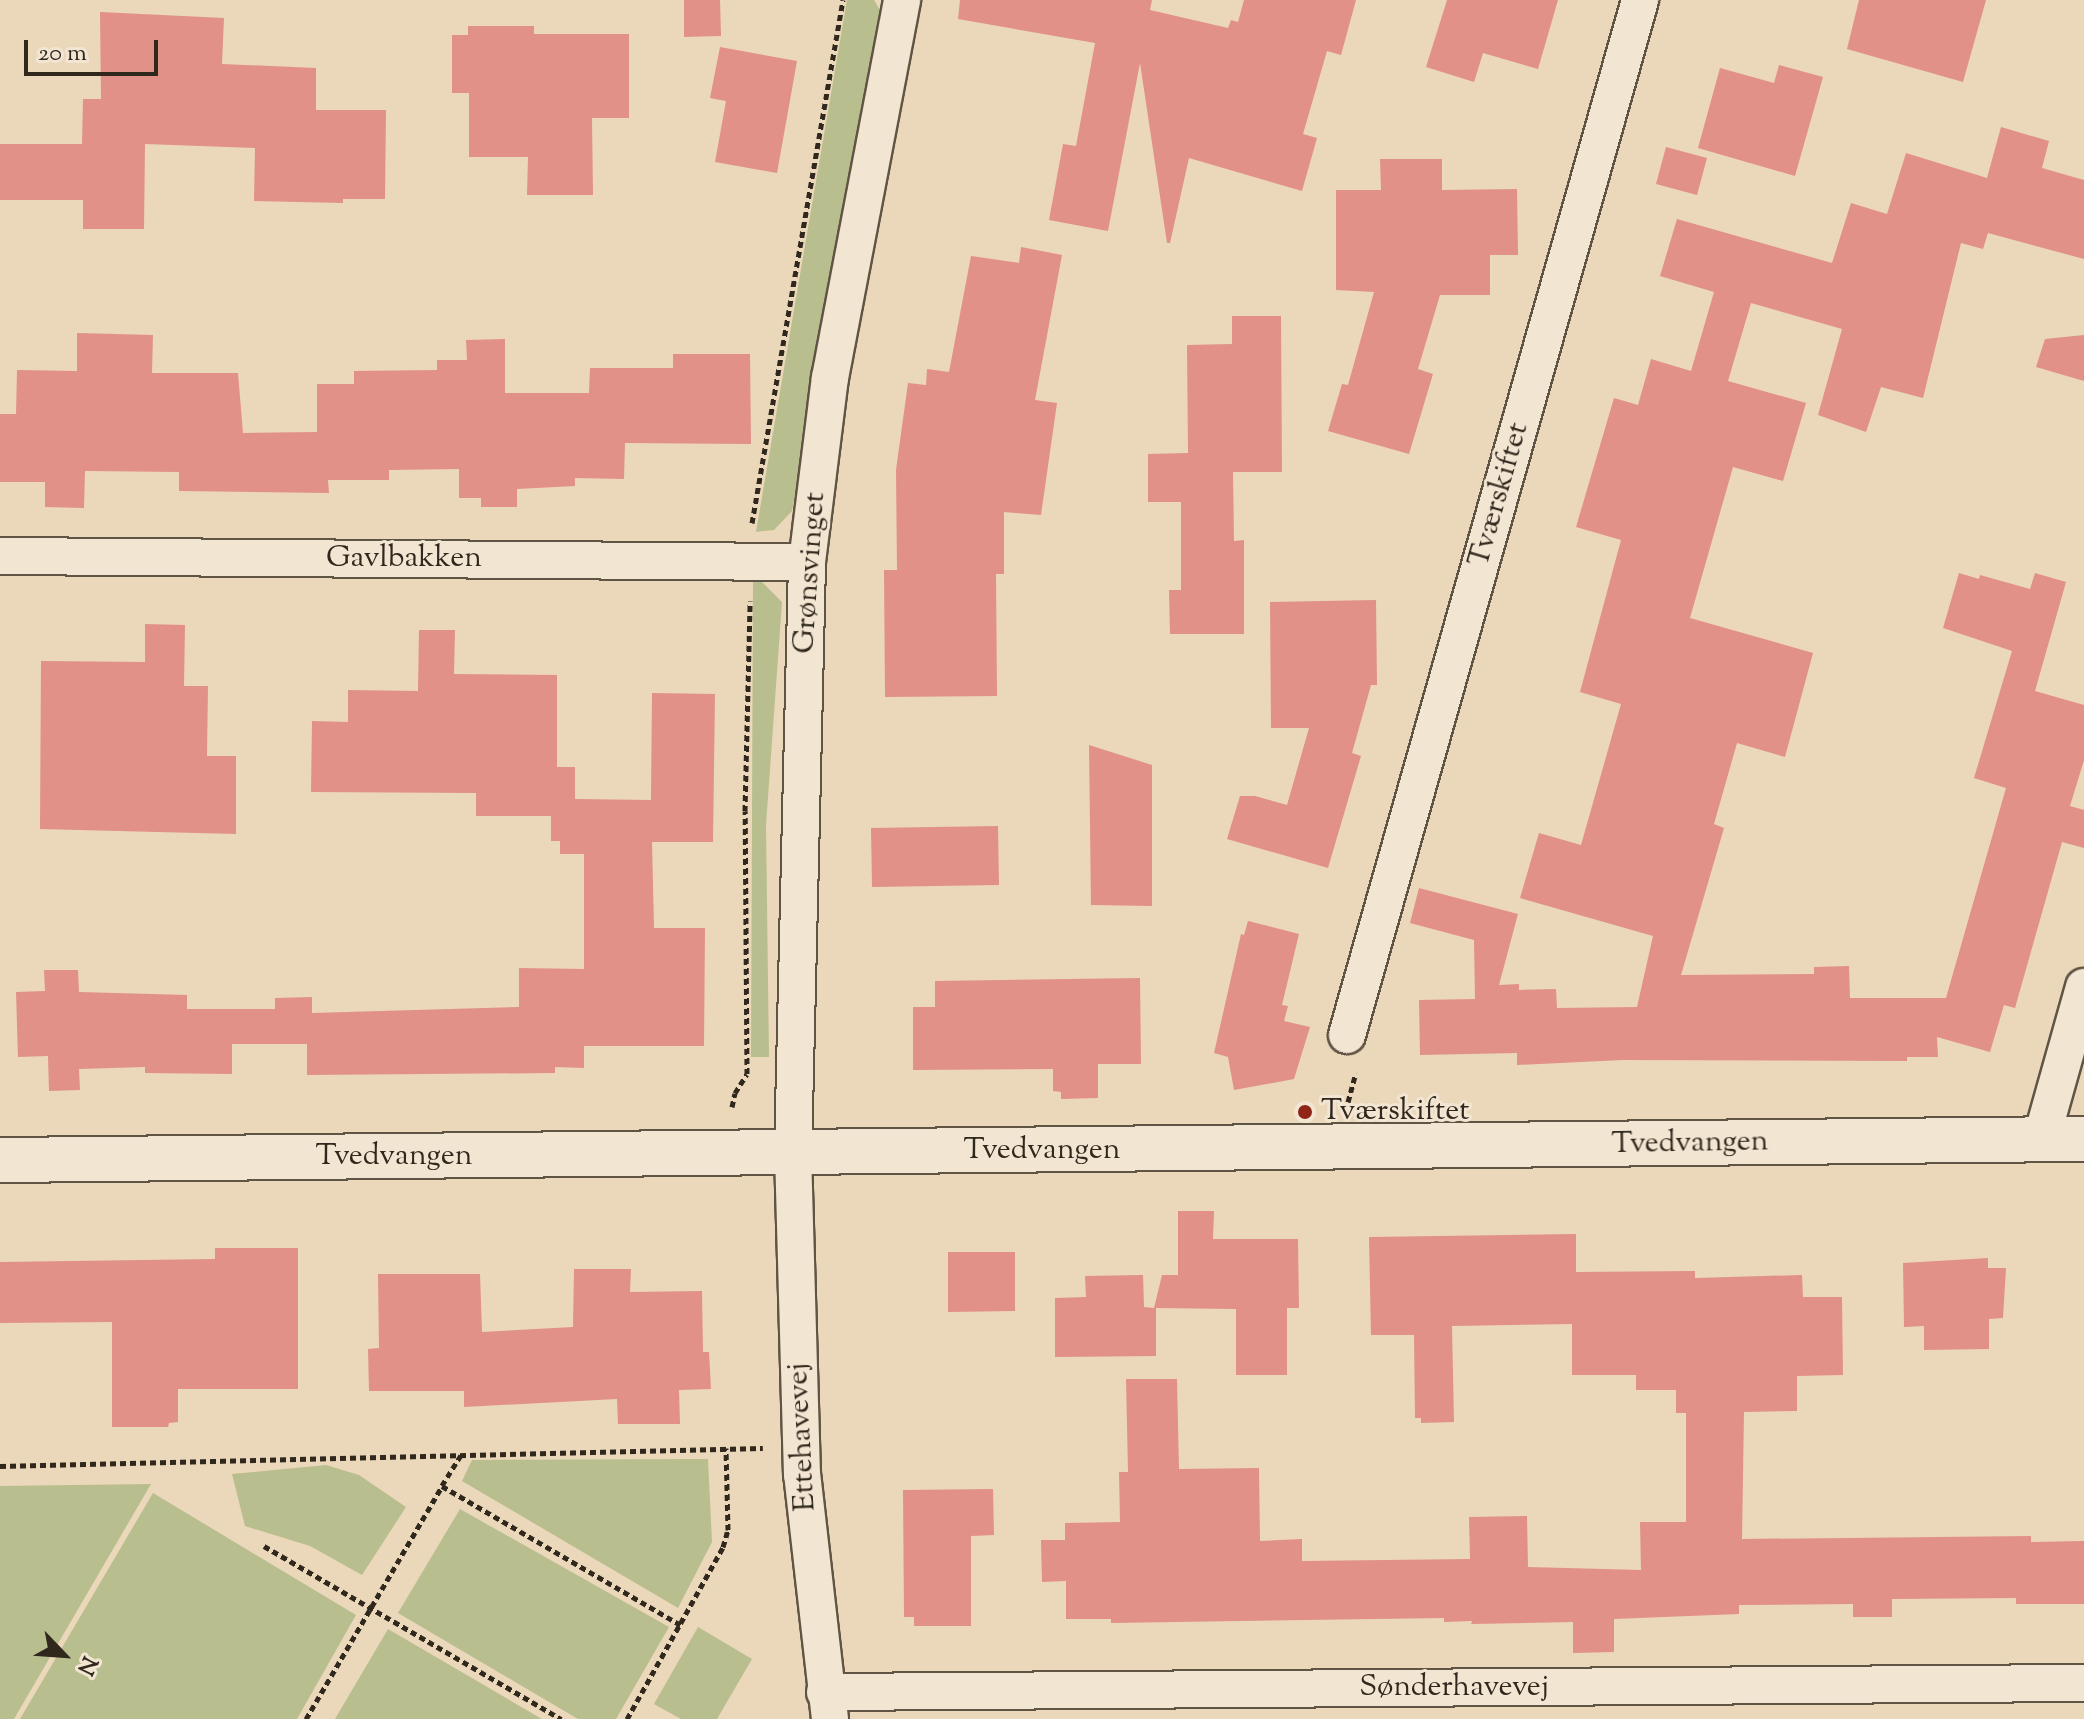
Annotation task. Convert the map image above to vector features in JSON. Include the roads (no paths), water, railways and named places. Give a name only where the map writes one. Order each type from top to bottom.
[{"type":"street","name":"Grønsvinget","points":[[793,1153],[807,562],[830,378],[902,0]]},
{"type":"street","name":"Tværskiftet","points":[[1347,1035],[1640,0]]},
{"type":"street","name":"Gavlbakken","points":[[0,556],[807,562]]},
{"type":"street","points":[[2041,1140],[2084,987]]},
{"type":"street","name":"Tvedvangen","points":[[0,1160],[1335,1149],[2084,1139]]},
{"type":"street","name":"Ettehavevej","points":[[793,1153],[800,1447],[828,1706]]},
{"type":"street","name":"Sønderhavevej","points":[[828,1706],[2084,1683]]},
{"type":"place","name":"Tværskiftet","points":[[1305,1112]]}]
